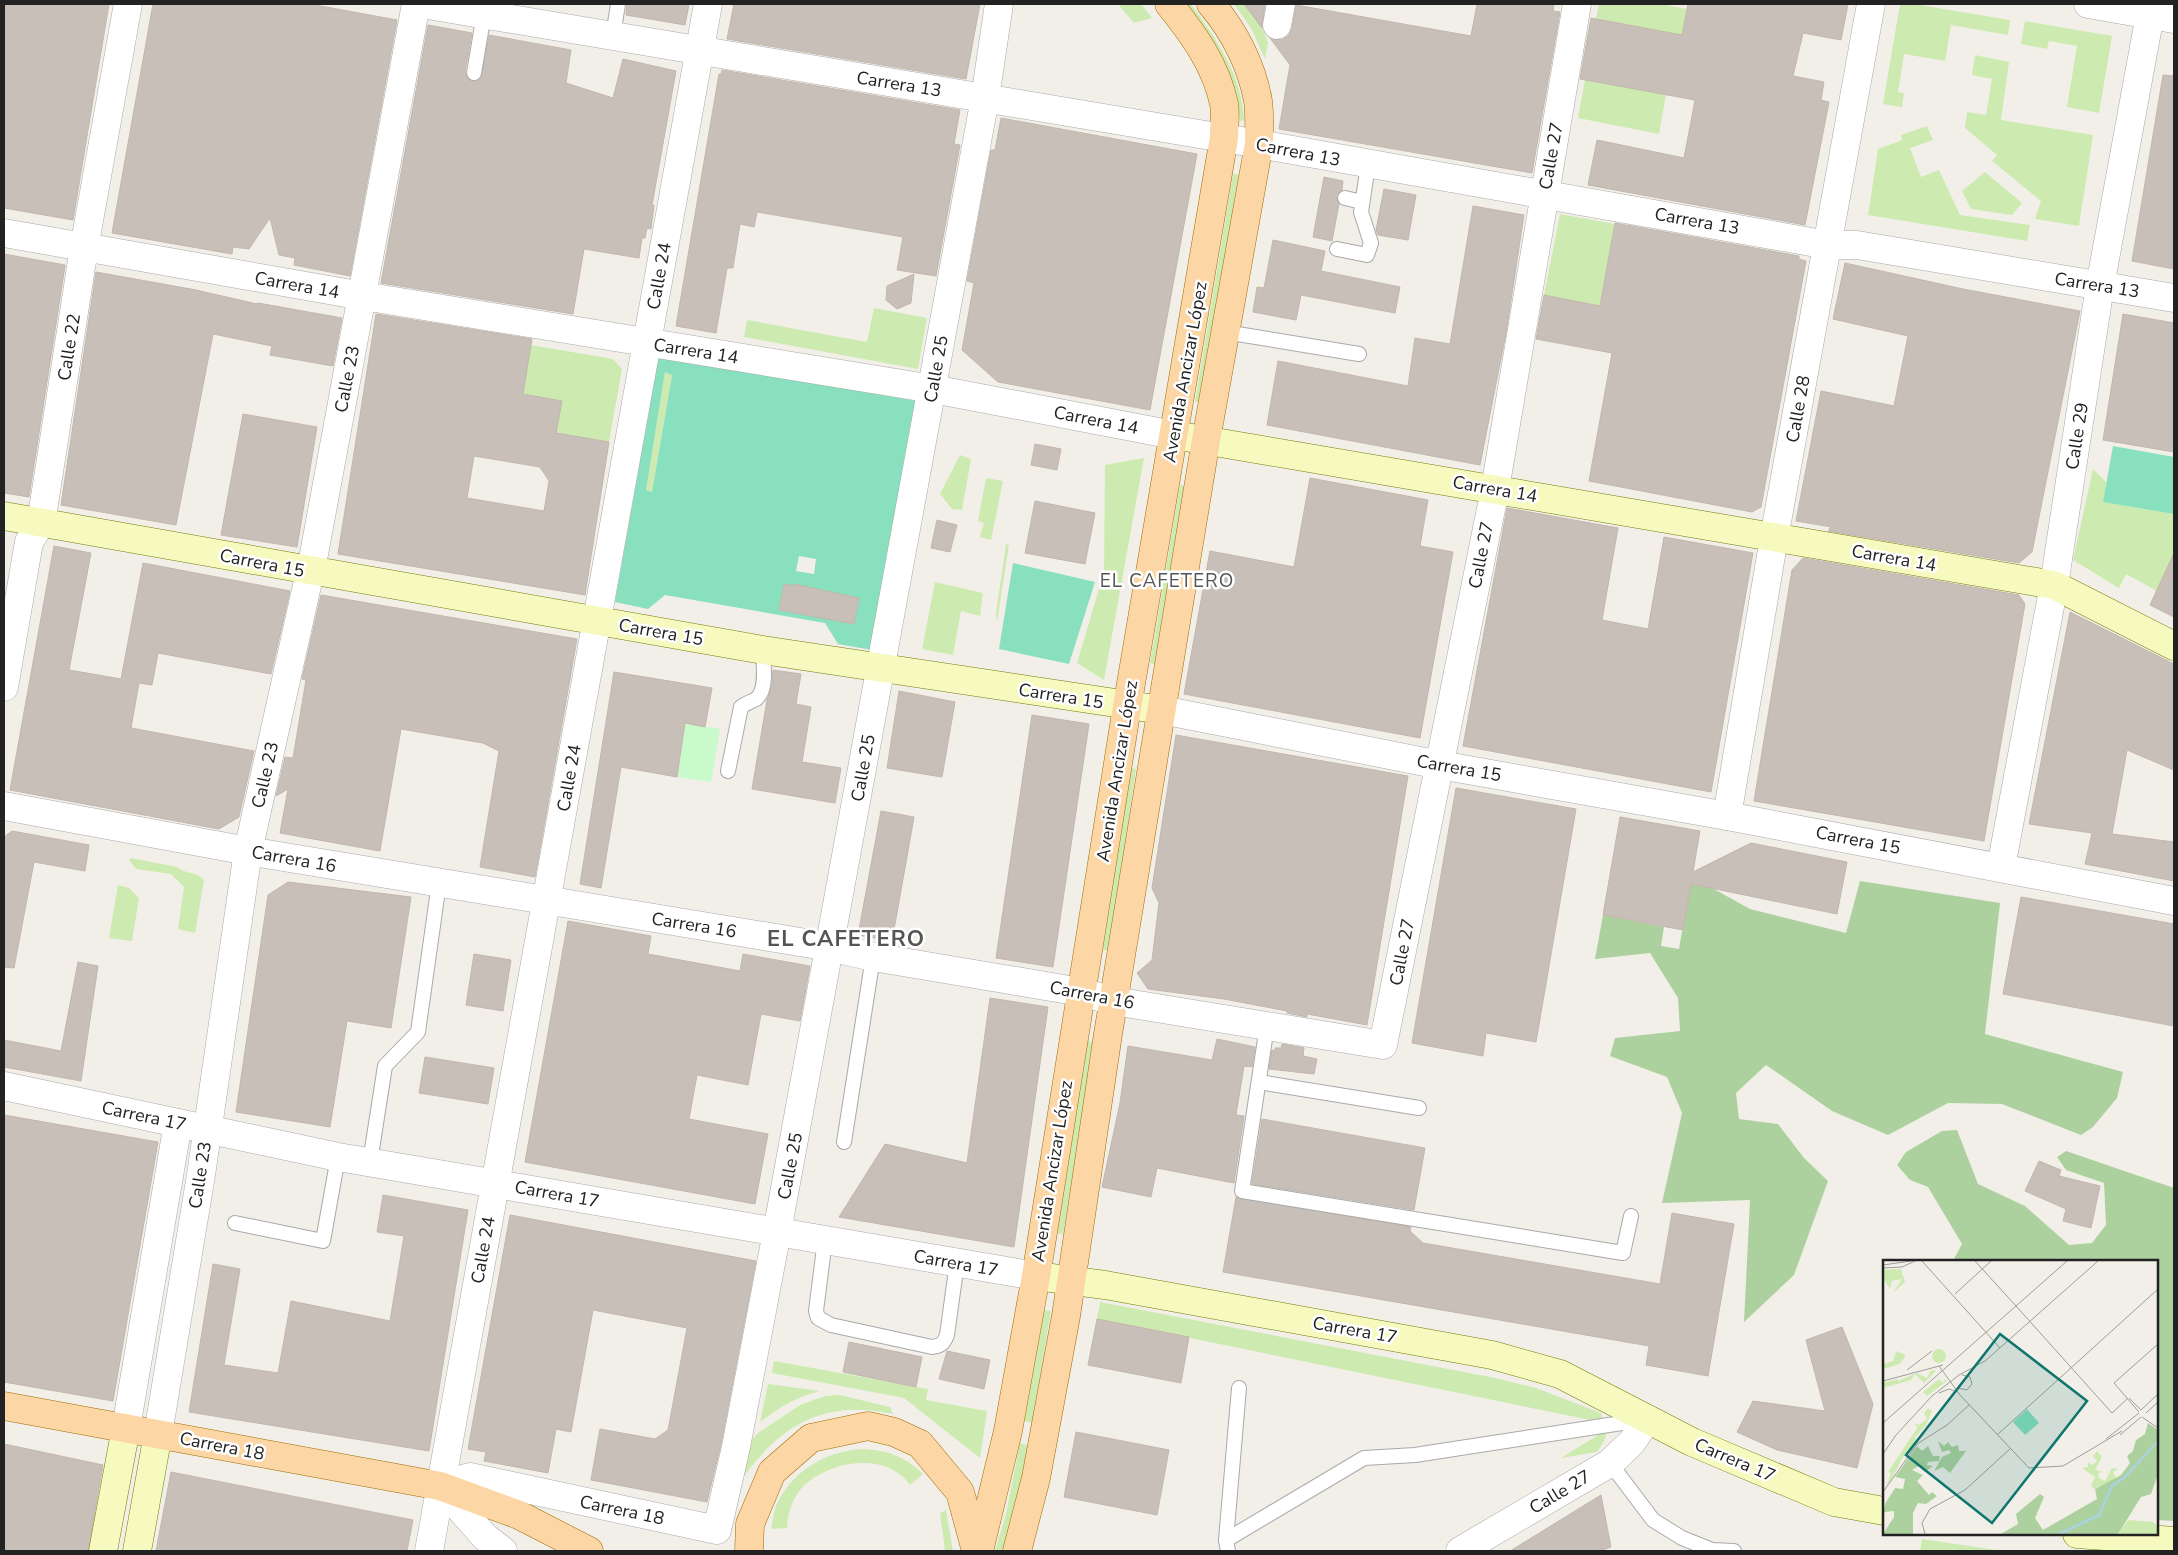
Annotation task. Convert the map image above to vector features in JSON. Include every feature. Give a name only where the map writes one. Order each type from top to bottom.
[{"type":"main road","name":"Avenida Ancizar López","points":[[977,1551],[1008,1431],[1036,1276],[1127,707],[1224,138],[1225,106],[1217,78],[1198,41],[1169,4]]},
{"type":"main road","name":"Avenida Ancizar López","points":[[1017,1551],[1036,1478],[1071,1281],[1114,1001],[1206,440],[1259,144],[1258,102],[1248,64],[1227,23],[1211,4]]},
{"type":"main road","name":"Carrera 18","points":[[4,1406],[440,1486],[519,1515],[588,1551]]},
{"type":"main road","points":[[749,1551],[750,1524],[772,1472],[811,1438],[868,1426],[894,1432],[920,1444],[960,1492],[977,1551]]},
{"type":"main road","points":[[1034,1551],[1036,1478]]},
{"type":"street","name":"Calle 22","points":[[4,688],[29,542],[41,523],[84,248],[128,4]]},
{"type":"street","name":"Calle 23","points":[[137,1551],[158,1434],[207,1130],[248,851],[310,572],[416,4]]},
{"type":"street","name":"Carrera 13","points":[[422,4],[1224,138],[1368,165],[1828,244],[1858,245],[2174,298]]},
{"type":"street","name":"Calle 24","points":[[429,1551],[708,4]]},
{"type":"street","name":"Calle 25","points":[[717,1530],[736,1448],[830,947],[933,388],[979,120],[985,98],[999,4]]},
{"type":"street","name":"Calle 27","points":[[1383,1045],[1495,489],[1577,4]]},
{"type":"street","name":"Calle 28","points":[[1727,816],[1774,538],[1871,4]]},
{"type":"street","points":[[2088,4],[2159,13]]},
{"type":"street","name":"Calle 29","points":[[2001,868],[2054,585],[2100,286],[2159,13]]},
{"type":"street","name":"Carrera 14","points":[[4,233],[363,296],[933,388],[1174,435],[2054,585],[2174,646]]},
{"type":"street","name":"Carrera 15","points":[[4,516],[310,572],[763,650],[1127,707],[1162,710],[1440,765],[1727,816],[2174,901]]},
{"type":"street","name":"Carrera 16","points":[[4,806],[248,851],[830,947],[873,957],[1081,992],[1114,1001],[1383,1045]]},
{"type":"street","name":"Carrera 17","points":[[4,1086],[338,1157],[957,1263],[1105,1285],[1492,1355],[1560,1374],[1692,1442],[1834,1502],[1883,1511]]},
{"type":"street","name":"Calle 23","points":[[103,1551],[178,1123]]},
{"type":"street","name":"Calle 27","points":[[1460,1551],[1610,1463],[1632,1442],[1647,1419]]},
{"type":"street","name":"Carrera 18","points":[[440,1486],[470,1477],[717,1530]]},
{"type":"street","points":[[440,1486],[485,1537],[503,1551]]},
{"type":"street","points":[[2091,1535],[2174,1541]]},
{"type":"lane","points":[[613,36],[618,4]]},
{"type":"lane","points":[[474,73],[484,14]]},
{"type":"lane","points":[[1337,249],[1367,255],[1371,243],[1361,212],[1368,165]]},
{"type":"lane","points":[[1345,198],[1362,202]]},
{"type":"lane","points":[[1225,332],[1359,354]]},
{"type":"lane","points":[[728,771],[741,707],[757,698],[761,690],[764,676],[763,650]]},
{"type":"lane","points":[[370,1162],[385,1066],[418,1032],[439,883]]},
{"type":"lane","points":[[844,1142],[873,957]]},
{"type":"lane","points":[[1267,1026],[1242,1191],[1623,1253],[1631,1216]]},
{"type":"lane","points":[[1259,1082],[1419,1108]]},
{"type":"lane","points":[[235,1223],[323,1241],[338,1157]]},
{"type":"lane","points":[[825,1240],[816,1310],[818,1318],[831,1325],[932,1347],[939,1346],[948,1335],[957,1263]]},
{"type":"lane","points":[[1227,1545],[1239,1388]]},
{"type":"lane","points":[[1227,1545],[1364,1458],[1416,1455],[1647,1419]]},
{"type":"lane","points":[[1610,1463],[1653,1520],[1682,1538],[1704,1547],[1712,1550],[1734,1551]]},
{"type":"green space","points":[[1118,4],[1141,4],[1152,18],[1134,23]]},
{"type":"green space","points":[[1187,4],[1191,4],[1210,31],[1233,73],[1239,88],[1244,120],[1240,121],[1238,104],[1229,73],[1215,45]]},
{"type":"green space","points":[[1234,4],[1244,4],[1263,29],[1268,43],[1265,59],[1251,28]]},
{"type":"green space","points":[[1599,4],[1661,4],[1687,9],[1682,35],[1596,19]]},
{"type":"green space","points":[[1900,4],[1914,4],[2010,20],[2008,35],[1951,25],[1945,61],[1904,54],[1898,92],[1904,93],[1902,107],[1883,104]]},
{"type":"green space","points":[[2025,21],[2112,36],[2099,113],[2067,107],[2077,46],[2049,41],[2047,49],[2021,44]]},
{"type":"green space","points":[[1975,55],[2009,62],[2001,120],[2093,135],[2079,226],[2035,219],[2041,201],[1992,161],[1997,155],[1965,128],[1967,112],[1986,115],[1992,79],[1972,75]]},
{"type":"green space","points":[[1585,80],[1666,95],[1659,134],[1578,118]]},
{"type":"green space","points":[[1927,126],[1933,140],[1910,148],[1921,177],[1939,170],[1960,215],[2030,225],[2027,241],[1868,215],[1878,149],[1902,140],[1901,135]]},
{"type":"green space","points":[[1985,172],[2022,203],[2012,215],[1971,209],[1962,191]]},
{"type":"green space","points":[[1233,174],[1239,175],[1201,402],[1195,402]]},
{"type":"green space","points":[[1560,214],[1615,224],[1600,306],[1544,295]]},
{"type":"green space","points":[[874,308],[927,318],[918,369],[744,337],[747,320],[867,342]]},
{"type":"green space","points":[[531,345],[613,359],[622,369],[609,442],[556,433],[562,401],[523,394]]},
{"type":"green space","points":[[659,354],[916,401],[872,650],[838,644],[825,623],[665,595],[648,609],[615,602]],"holes":[[[665,372],[672,375],[652,492],[646,490]],[[799,556],[816,559],[814,574],[796,571]],[[784,584],[859,598],[854,624],[779,610]]]},
{"type":"green space","points":[[665,372],[672,374],[652,492],[646,490]]},
{"type":"green space","points":[[2113,446],[2174,457],[2174,514],[2103,502]]},
{"type":"green space","points":[[960,455],[971,459],[962,510],[952,509],[940,494]]},
{"type":"green space","points":[[1144,458],[1104,680],[1077,663],[1104,572],[1105,465]]},
{"type":"green space","points":[[2093,469],[2106,482],[2104,502],[2174,514],[2174,553],[2157,591],[2126,574],[2119,588],[2073,560]]},
{"type":"green space","points":[[986,478],[1003,481],[991,540],[980,537],[984,523],[978,521]]},
{"type":"green space","points":[[1180,485],[1186,486],[1156,664],[1150,663]]},
{"type":"green space","points":[[1006,544],[1009,545],[997,622],[996,613]]},
{"type":"green space","points":[[1013,563],[1095,582],[1069,664],[999,649]]},
{"type":"green space","points":[[935,582],[983,593],[980,616],[961,611],[953,655],[922,649]]},
{"type":"green space","points":[[685,723],[720,729],[711,782],[677,777]]},
{"type":"green space","points":[[1130,768],[1136,769],[1109,951],[1103,950]]},
{"type":"green space","points":[[131,858],[177,867],[204,880],[195,933],[178,929],[184,887],[171,874],[136,869],[129,860]]},
{"type":"green space","points":[[1691,880],[1703,883],[1750,909],[1846,933],[1860,881],[2000,903],[1985,1034],[2123,1072],[2117,1098],[2093,1127],[2081,1135],[2002,1104],[1948,1103],[1888,1135],[1832,1111],[1766,1065],[1736,1093],[1739,1119],[1778,1124],[1804,1158],[1828,1181],[1794,1275],[1744,1322],[1750,1200],[1662,1203],[1682,1113],[1667,1077],[1610,1056],[1615,1038],[1680,1031],[1678,998],[1650,953],[1595,959],[1603,915],[1664,927],[1661,946],[1679,949]]},
{"type":"green space","points":[[118,885],[129,888],[139,898],[132,941],[109,938]]},
{"type":"green space","points":[[1088,1041],[1095,1042],[1063,1234],[1056,1233]]},
{"type":"green space","points":[[1957,1130],[1978,1184],[2025,1206],[2069,1245],[2092,1243],[2106,1225],[2104,1183],[2066,1170],[2057,1157],[2066,1151],[2174,1188],[2174,1521],[2158,1520],[2158,1260],[1954,1260],[1962,1244],[1928,1187],[1910,1180],[1897,1165],[1906,1152],[1942,1131]]},
{"type":"green space","points":[[1100,1302],[1495,1378],[1536,1388],[1601,1413],[1606,1434],[1597,1452],[1561,1458],[1598,1435],[1595,1421],[1097,1319]]},
{"type":"green space","points":[[1043,1310],[1051,1311],[1032,1423],[1024,1421]]},
{"type":"green space","points":[[774,1361],[928,1389],[926,1400],[987,1411],[980,1458],[904,1398],[772,1373]]},
{"type":"green space","points":[[768,1384],[820,1391],[788,1403],[760,1422]]},
{"type":"green space","points":[[840,1395],[890,1407],[893,1414],[869,1410],[846,1410],[826,1413],[807,1420],[789,1430],[772,1444],[742,1479],[750,1442],[758,1433],[800,1405],[825,1396]]},
{"type":"green space","points":[[1020,1443],[1029,1446],[1014,1516],[1005,1551],[995,1551],[1006,1514]]},
{"type":"green space","points":[[863,1449],[880,1451],[896,1456],[910,1463],[923,1474],[910,1485],[899,1474],[886,1467],[856,1463],[840,1466],[812,1479],[801,1489],[791,1507],[787,1528],[771,1529],[776,1506],[791,1483],[801,1473],[823,1459],[836,1454]]},
{"type":"green space","points":[[946,1510],[953,1551],[945,1551],[940,1513]]},
{"type":"green space","points":[[1922,1539],[2003,1551],[1920,1551]]},
{"type":"building","points":[[4,4],[109,4],[73,220],[4,208]]},
{"type":"building","points":[[153,4],[310,4],[397,20],[350,276],[294,265],[295,258],[279,255],[270,218],[249,249],[233,247],[232,254],[112,233]]},
{"type":"building","points":[[627,4],[689,4],[685,25],[626,15]]},
{"type":"building","points":[[734,4],[980,4],[966,79],[727,39]]},
{"type":"building","points":[[1244,4],[1265,4],[1262,28]]},
{"type":"building","points":[[1477,4],[1554,4],[1553,11],[1560,12],[1532,173],[1279,129],[1290,65],[1270,38],[1282,40],[1289,35],[1296,5],[1471,36]]},
{"type":"building","points":[[1688,4],[1848,4],[1841,40],[1803,33],[1793,76],[1824,82],[1821,100],[1829,102],[1805,225],[1588,185],[1597,140],[1684,158],[1695,100],[1580,79],[1591,18],[1682,35]]},
{"type":"building","points":[[428,25],[472,33],[465,72],[468,79],[472,81],[477,81],[482,75],[489,35],[571,50],[566,83],[613,98],[623,59],[676,71],[652,205],[654,205],[651,229],[647,228],[645,238],[642,238],[639,258],[584,249],[573,314],[381,283]]},
{"type":"building","points":[[722,70],[960,110],[954,144],[960,145],[936,276],[897,270],[903,237],[757,212],[754,227],[740,224],[733,268],[727,268],[716,333],[676,326],[719,74],[721,74]]},
{"type":"building","points":[[2163,75],[2174,76],[2174,269],[2132,261]]},
{"type":"building","points":[[1001,118],[1197,154],[1150,410],[998,382],[962,350],[974,283],[967,281],[991,150],[995,150]]},
{"type":"building","points":[[1324,177],[1343,181],[1342,190],[1336,196],[1339,204],[1332,241],[1313,237]]},
{"type":"building","points":[[1384,189],[1416,195],[1408,240],[1378,235],[1376,230]]},
{"type":"building","points":[[1473,206],[1524,215],[1506,333],[1480,465],[1267,425],[1278,361],[1408,386],[1415,338],[1450,344]]},
{"type":"building","points":[[1615,223],[1799,256],[1799,259],[1806,261],[1761,507],[1752,512],[1589,481],[1612,353],[1536,339],[1544,295],[1600,306]]},
{"type":"building","points":[[1273,240],[1325,251],[1321,271],[1400,287],[1395,313],[1301,295],[1296,320],[1253,312],[1257,287],[1264,288]]},
{"type":"building","points":[[4,254],[65,265],[29,497],[4,493]]},
{"type":"building","points":[[1845,263],[1963,289],[2080,311],[2032,552],[2019,563],[1828,531],[1831,527],[1796,521],[1821,391],[1894,406],[1908,336],[1833,319]]},
{"type":"building","points":[[96,272],[196,290],[257,304],[342,318],[333,366],[270,355],[272,346],[213,334],[176,525],[61,505]]},
{"type":"building","points":[[914,274],[911,303],[897,309],[886,300],[887,286]]},
{"type":"building","points":[[376,314],[532,339],[523,394],[562,401],[556,433],[609,442],[585,595],[338,554]],"holes":[[[474,456],[540,467],[549,481],[544,511],[467,498]]]},
{"type":"building","points":[[2123,314],[2174,323],[2174,452],[2103,440]]},
{"type":"building","points":[[243,414],[317,427],[297,547],[221,535]]},
{"type":"building","points":[[1035,444],[1061,449],[1057,470],[1031,465]]},
{"type":"building","points":[[1310,478],[1428,500],[1420,546],[1453,552],[1420,738],[1184,694],[1210,551],[1294,567]]},
{"type":"building","points":[[1035,501],[1095,513],[1085,564],[1025,553]]},
{"type":"building","points":[[1507,508],[1618,528],[1602,620],[1648,629],[1664,537],[1753,553],[1711,792],[1463,746]]},
{"type":"building","points":[[937,520],[957,525],[950,552],[931,548]]},
{"type":"building","points":[[54,546],[91,553],[69,670],[121,679],[143,563],[290,591],[271,674],[158,653],[152,685],[139,683],[131,728],[254,751],[239,817],[219,829],[10,790]]},
{"type":"building","points":[[2174,553],[2174,617],[2150,605]]},
{"type":"building","points":[[1803,558],[2019,595],[2025,604],[1984,841],[1754,801],[1792,570]]},
{"type":"building","points":[[784,584],[794,586],[794,584],[859,598],[854,624],[779,610]]},
{"type":"building","points":[[321,595],[577,639],[535,877],[480,867],[499,751],[483,743],[401,729],[380,851],[280,833],[288,789],[276,796],[285,757],[293,758],[306,680],[302,679]]},
{"type":"building","points":[[2070,612],[2174,664],[2174,770],[2127,750],[2112,834],[2174,842],[2174,881],[2085,864],[2092,833],[2029,824]]},
{"type":"building","points":[[773,670],[801,674],[796,704],[811,707],[802,762],[841,768],[835,803],[752,789],[767,700],[772,685]]},
{"type":"building","points":[[614,672],[712,688],[705,727],[685,723],[677,777],[621,767],[601,888],[580,884]]},
{"type":"building","points":[[899,691],[955,702],[942,777],[887,768]]},
{"type":"building","points":[[1032,715],[1089,724],[1053,967],[996,958]]},
{"type":"building","points":[[1176,735],[1408,776],[1367,1025],[1307,1014],[1307,1017],[1287,1013],[1287,1011],[1224,999],[1148,989],[1137,973],[1152,960],[1159,903],[1152,888]]},
{"type":"building","points":[[1456,788],[1576,809],[1536,1042],[1486,1033],[1483,1056],[1412,1043]]},
{"type":"building","points":[[881,811],[914,817],[892,941],[858,935]]},
{"type":"building","points":[[1620,817],[1700,831],[1693,872],[1751,843],[1847,862],[1837,914],[1691,884],[1683,930],[1603,915]]},
{"type":"building","points":[[12,831],[89,845],[85,871],[34,862],[14,968],[4,967],[4,837]]},
{"type":"building","points":[[288,882],[411,897],[391,1028],[347,1021],[330,1127],[236,1112],[268,895]]},
{"type":"building","points":[[2021,897],[2174,924],[2174,1026],[2003,994]]},
{"type":"building","points":[[568,921],[651,936],[648,954],[740,971],[743,954],[810,966],[800,1021],[761,1014],[748,1085],[697,1075],[689,1119],[768,1134],[755,1204],[525,1162]]},
{"type":"building","points":[[474,954],[511,960],[503,1011],[466,1005]]},
{"type":"building","points":[[78,962],[98,966],[81,1081],[4,1067],[4,1040],[61,1051]]},
{"type":"building","points":[[990,998],[1048,1007],[1014,1247],[839,1217],[885,1144],[967,1163]]},
{"type":"building","points":[[1217,1039],[1255,1047],[1252,1067],[1244,1066],[1236,1115],[1244,1116],[1234,1183],[1157,1168],[1151,1197],[1102,1187],[1120,1103],[1128,1046],[1212,1060]]},
{"type":"building","points":[[1282,1044],[1304,1048],[1303,1056],[1317,1059],[1314,1074],[1269,1069],[1272,1050],[1275,1051],[1275,1048],[1281,1048]]},
{"type":"building","points":[[425,1057],[494,1068],[488,1104],[419,1093]]},
{"type":"building","points":[[4,1115],[158,1142],[113,1401],[4,1382]]},
{"type":"building","points":[[1262,1119],[1425,1148],[1414,1210],[1252,1184]]},
{"type":"building","points":[[2039,1161],[2061,1170],[2059,1176],[2100,1186],[2091,1228],[2063,1221],[2066,1209],[2025,1191]]},
{"type":"building","points":[[383,1195],[468,1210],[429,1451],[189,1412],[213,1264],[240,1269],[224,1365],[278,1373],[291,1301],[390,1321],[404,1236],[377,1232]]},
{"type":"building","points":[[1236,1197],[1411,1227],[1410,1231],[1423,1243],[1660,1284],[1672,1213],[1734,1224],[1708,1376],[1646,1365],[1649,1346],[1223,1272]]},
{"type":"building","points":[[510,1215],[756,1261],[721,1444],[707,1502],[591,1480],[600,1429],[655,1439],[668,1430],[687,1328],[593,1310],[571,1432],[556,1429],[548,1473],[484,1461],[486,1452],[468,1449]]},
{"type":"building","points":[[1097,1319],[1189,1337],[1181,1383],[1088,1365]]},
{"type":"building","points":[[1842,1327],[1873,1404],[1857,1468],[1777,1450],[1737,1432],[1753,1401],[1825,1411],[1806,1340]]},
{"type":"building","points":[[849,1342],[922,1357],[916,1387],[843,1372]]},
{"type":"building","points":[[947,1351],[990,1360],[984,1389],[939,1379]]},
{"type":"building","points":[[1076,1432],[1169,1450],[1157,1515],[1064,1497]]},
{"type":"building","points":[[4,1444],[103,1465],[88,1551],[4,1551]]},
{"type":"building","points":[[171,1472],[413,1520],[407,1551],[156,1551]]},
{"type":"building","points":[[1601,1495],[1611,1547],[1600,1551],[1510,1551]]},
{"type":"district","name":"EL CAFETERO","points":[[1167,581]]},
{"type":"district","name":"EL CAFETERO","points":[[846,939]]}]
